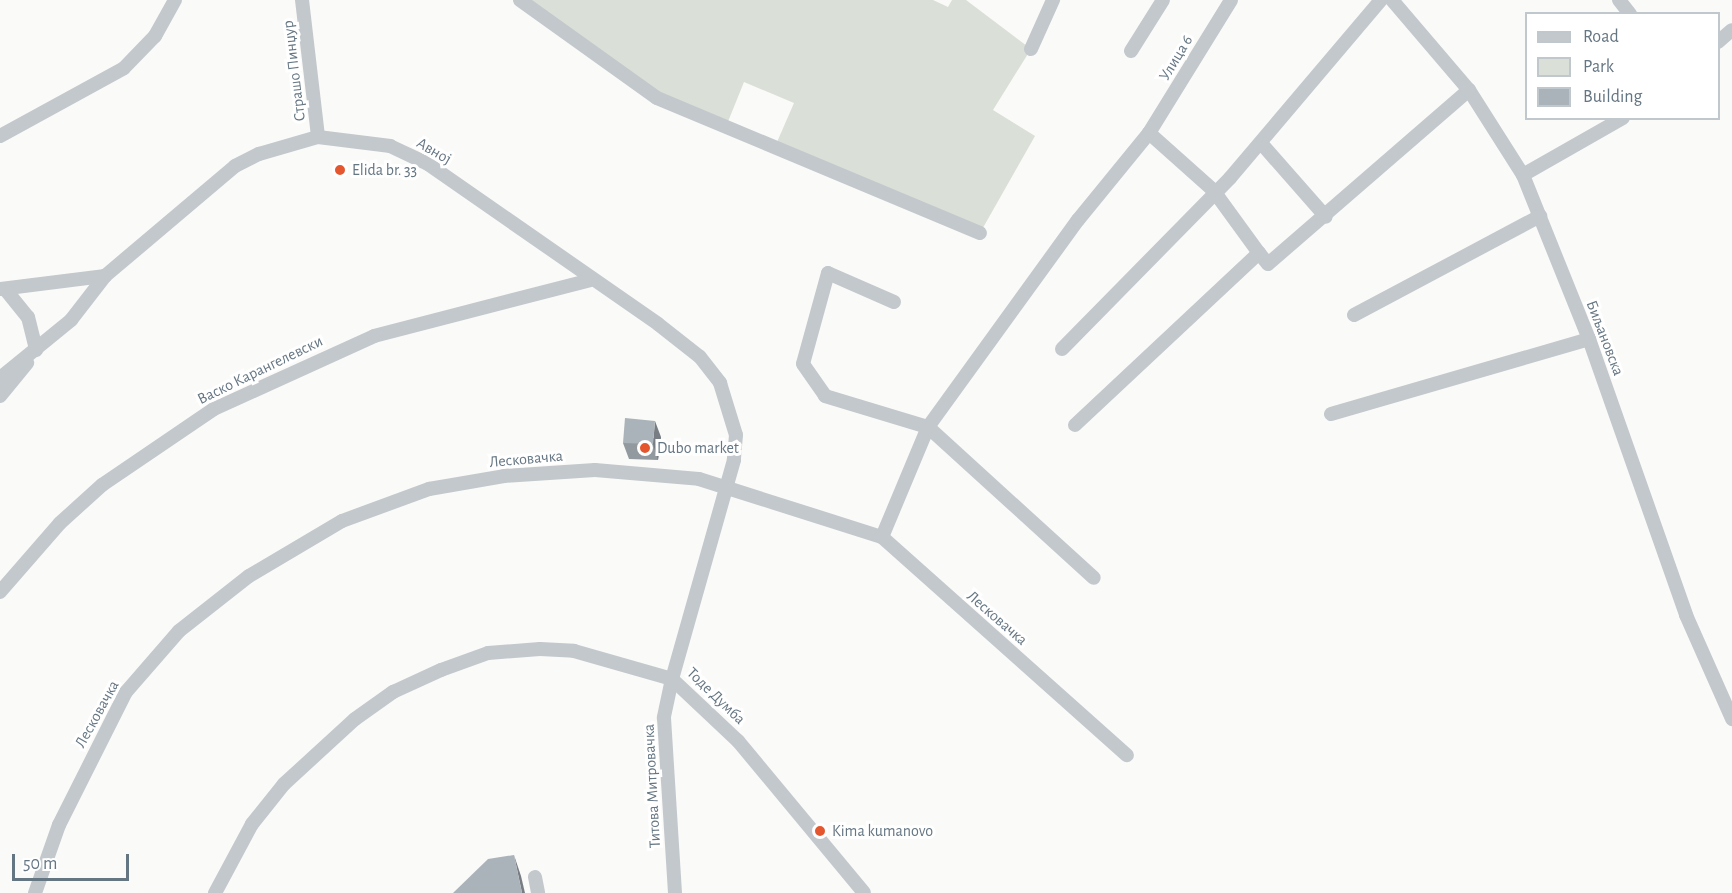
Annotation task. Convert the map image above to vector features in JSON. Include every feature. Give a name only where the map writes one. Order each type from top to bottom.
[{"type":"street","points":[[0,136],[124,68],[155,36],[176,0]]},
{"type":"street","name":"Страшо Пинџур","points":[[302,0],[318,137]]},
{"type":"street","points":[[520,0],[657,98],[980,233]]},
{"type":"street","points":[[1031,49],[1053,0]]},
{"type":"street","points":[[1131,51],[1163,0]]},
{"type":"street","name":"Улица 6","points":[[882,537],[928,427],[1078,220],[1149,134],[1231,0]]},
{"type":"street","points":[[1062,349],[1213,190],[1261,143],[1381,0]]},
{"type":"street","name":"Биљановска","points":[[1392,0],[1469,90],[1523,175],[1589,339],[1686,615],[1732,719]]},
{"type":"street","points":[[1619,0],[1628,12]]},
{"type":"street","points":[[1720,41],[1732,30]]},
{"type":"street","points":[[1149,134],[1213,190],[1268,264],[1326,217],[1469,90]]},
{"type":"street","points":[[1523,175],[1619,120]]},
{"type":"street","name":"Авној","points":[[0,378],[36,351],[71,320],[105,276],[235,166],[318,137],[390,146],[428,164],[700,357],[720,383],[736,435],[728,486]]},
{"type":"street","points":[[1261,143],[1326,217]]},
{"type":"street","points":[[1354,315],[1540,216]]},
{"type":"street","points":[[1075,425],[1259,253]]},
{"type":"street","points":[[894,302],[828,273],[803,364],[825,396],[928,427],[1094,578]]},
{"type":"street","points":[[2,289],[105,276]]},
{"type":"street","name":"Васко Карангелевски","points":[[0,591],[60,523],[102,485],[214,409],[374,336],[590,280]]},
{"type":"street","points":[[2,289],[28,317],[36,351]]},
{"type":"street","points":[[1331,414],[1589,339]]},
{"type":"street","name":"Авној","points":[[0,396],[36,351]]},
{"type":"street","name":"Лесковачка","points":[[35,893],[73,795],[132,683],[179,632],[300,543],[418,492],[504,476],[595,470],[728,486],[820,522],[882,537],[1127,755]]},
{"type":"street","name":"Тоде Думба","points":[[728,486],[672,679],[738,741],[864,893]]},
{"type":"street","points":[[215,893],[252,824],[284,784],[393,692],[451,666],[514,649],[573,651],[672,679]]},
{"type":"street","name":"Титова Митровачка","points":[[672,679],[664,718],[675,893]]},
{"type":"street","points":[[535,877],[538,893]]},
{"type":"green space","points":[[523,0],[933,0],[948,7],[952,0],[966,0],[1031,49],[993,110],[1035,136],[980,233],[774,149],[794,103],[744,82],[725,129],[656,98]]},
{"type":"building","points":[[625,418],[655,421],[653,444],[623,443]]},
{"type":"building","points":[[514,855],[522,893],[453,893],[488,859]]},
{"type":"place","name":"Elida br. 33","points":[[340,170]]},
{"type":"place","name":"Dubo market","points":[[645,448]]},
{"type":"place","name":"Kima kumanovo","points":[[820,831]]}]
